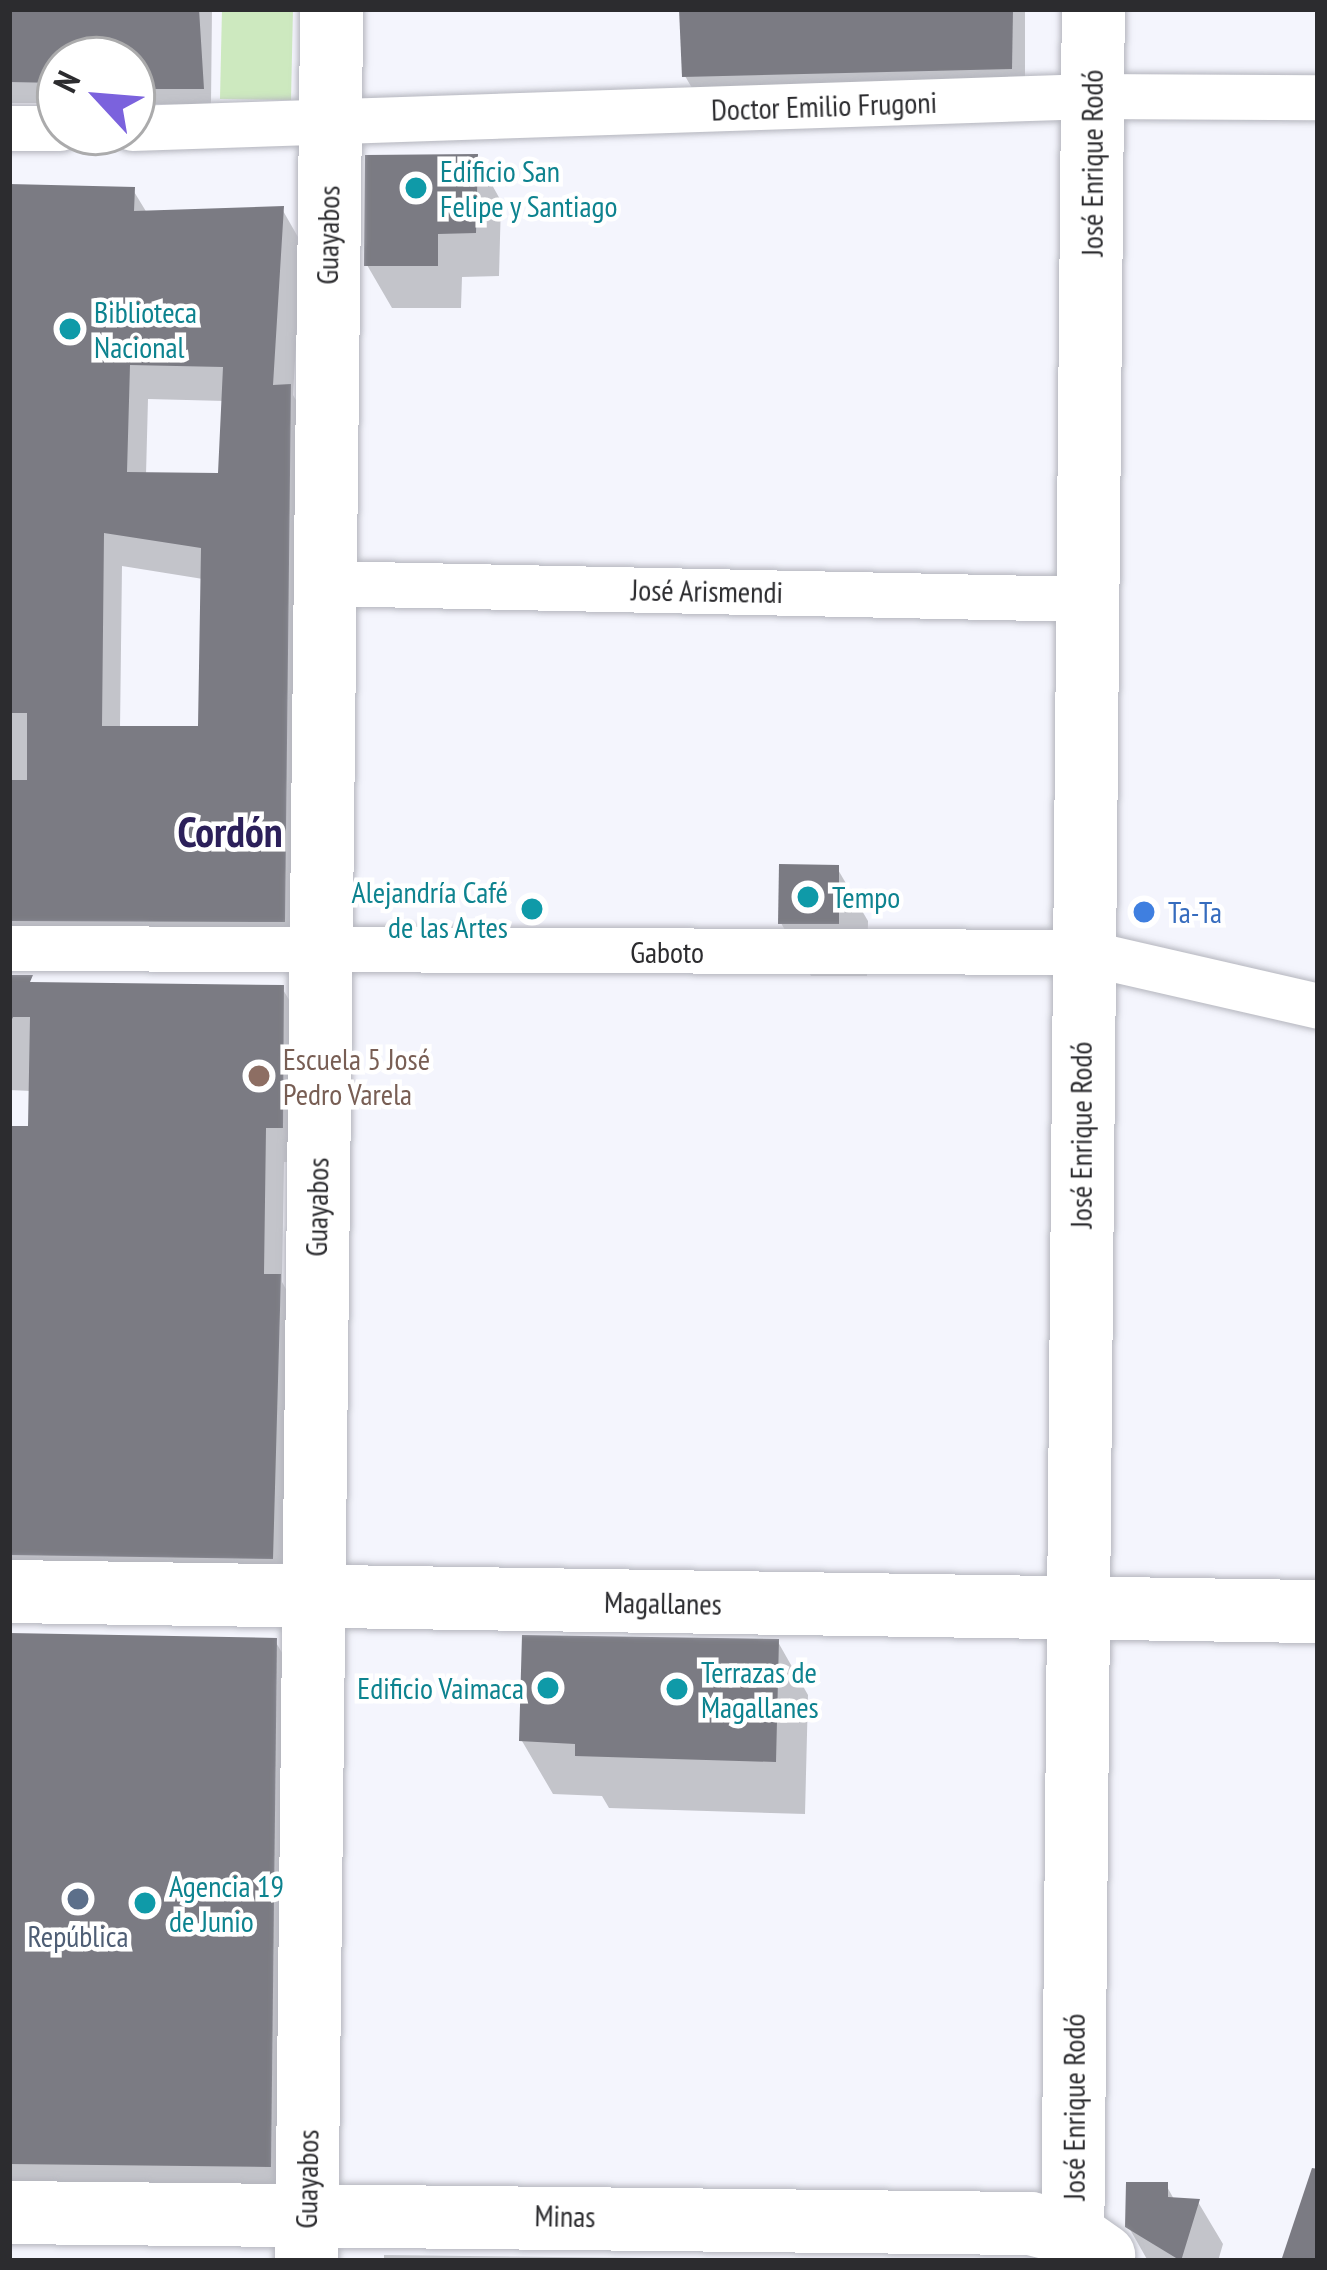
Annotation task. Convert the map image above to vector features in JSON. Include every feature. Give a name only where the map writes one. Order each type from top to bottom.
[{"type":"street","name":"Guayabos","points":[[306,2237],[332,9]]},
{"type":"street","name":"José Enrique Rodó","points":[[1085,2252],[1078,1606],[1093,9]]},
{"type":"street","name":"Doctor Emilio Frugoni","points":[[156,128],[329,127],[1091,96],[1318,98]]},
{"type":"street","name":"José Arismendi","points":[[323,584],[1090,599]]},
{"type":"street","name":"Gaboto","points":[[9,948],[1083,952],[1318,1006]]},
{"type":"street","name":"Magallanes","points":[[9,1591],[1318,1611]]},
{"type":"street","name":"Minas","points":[[9,2212],[306,2237],[1030,2223],[1085,2252]]},
{"type":"green space","points":[[222,9],[293,9],[291,100],[220,99]]},
{"type":"building","points":[[9,9],[199,9],[204,89],[156,89],[156,36],[36,36],[36,83],[9,82]]},
{"type":"building","points":[[679,9],[1013,9],[1012,69],[682,77]]},
{"type":"building","name":"Edificio San Felipe y Santiago","points":[[478,154],[476,233],[438,234],[438,266],[364,266],[365,155]]},
{"type":"building","points":[[9,184],[135,187],[134,211],[284,206],[273,385],[291,384],[285,922],[9,921],[9,780],[27,780],[27,713],[9,713]],"holes":[[[130,365],[223,367],[218,473],[127,472]],[[104,533],[201,548],[198,726],[102,726]]]},
{"type":"building","name":"Tempo","points":[[779,864],[839,865],[839,924],[778,924]]},
{"type":"building","points":[[9,975],[33,975],[30,982],[284,985],[283,1128],[266,1128],[264,1274],[281,1274],[273,1559],[9,1555],[9,1126],[28,1126],[30,1017],[13,1017],[9,1025]]},
{"type":"building","name":"Agencia 19 de Junio","points":[[9,1633],[277,1638],[271,2167],[9,2164]]},
{"type":"building","name":"Terrazas de Magallanes","points":[[522,1635],[779,1639],[776,1762],[575,1756],[575,1744],[519,1741]]},
{"type":"building","points":[[1312,2168],[1318,2169],[1318,2261],[1281,2261]]},
{"type":"building","points":[[1126,2182],[1168,2182],[1168,2197],[1200,2199],[1181,2261],[1125,2227]]},
{"type":"place","name":"Edificio San Felipe y Santiago","points":[[416,188]]},
{"type":"place","name":"Biblioteca Nacional","points":[[70,329]]},
{"type":"place","name":"Tempo","points":[[808,897]]},
{"type":"place","name":"Alejandría Café de las Artes","points":[[532,909]]},
{"type":"place","name":"Ta-Ta","points":[[1144,912]]},
{"type":"place","name":"Escuela 5 José Pedro Varela","points":[[259,1076]]},
{"type":"place","name":"Edificio Vaimaca","points":[[548,1688]]},
{"type":"place","name":"Terrazas de Magallanes","points":[[677,1689]]},
{"type":"place","name":"República","points":[[78,1899]]},
{"type":"place","name":"Agencia 19 de Junio","points":[[145,1903]]},
{"type":"district","name":"Cordón","points":[[230,832]]}]
